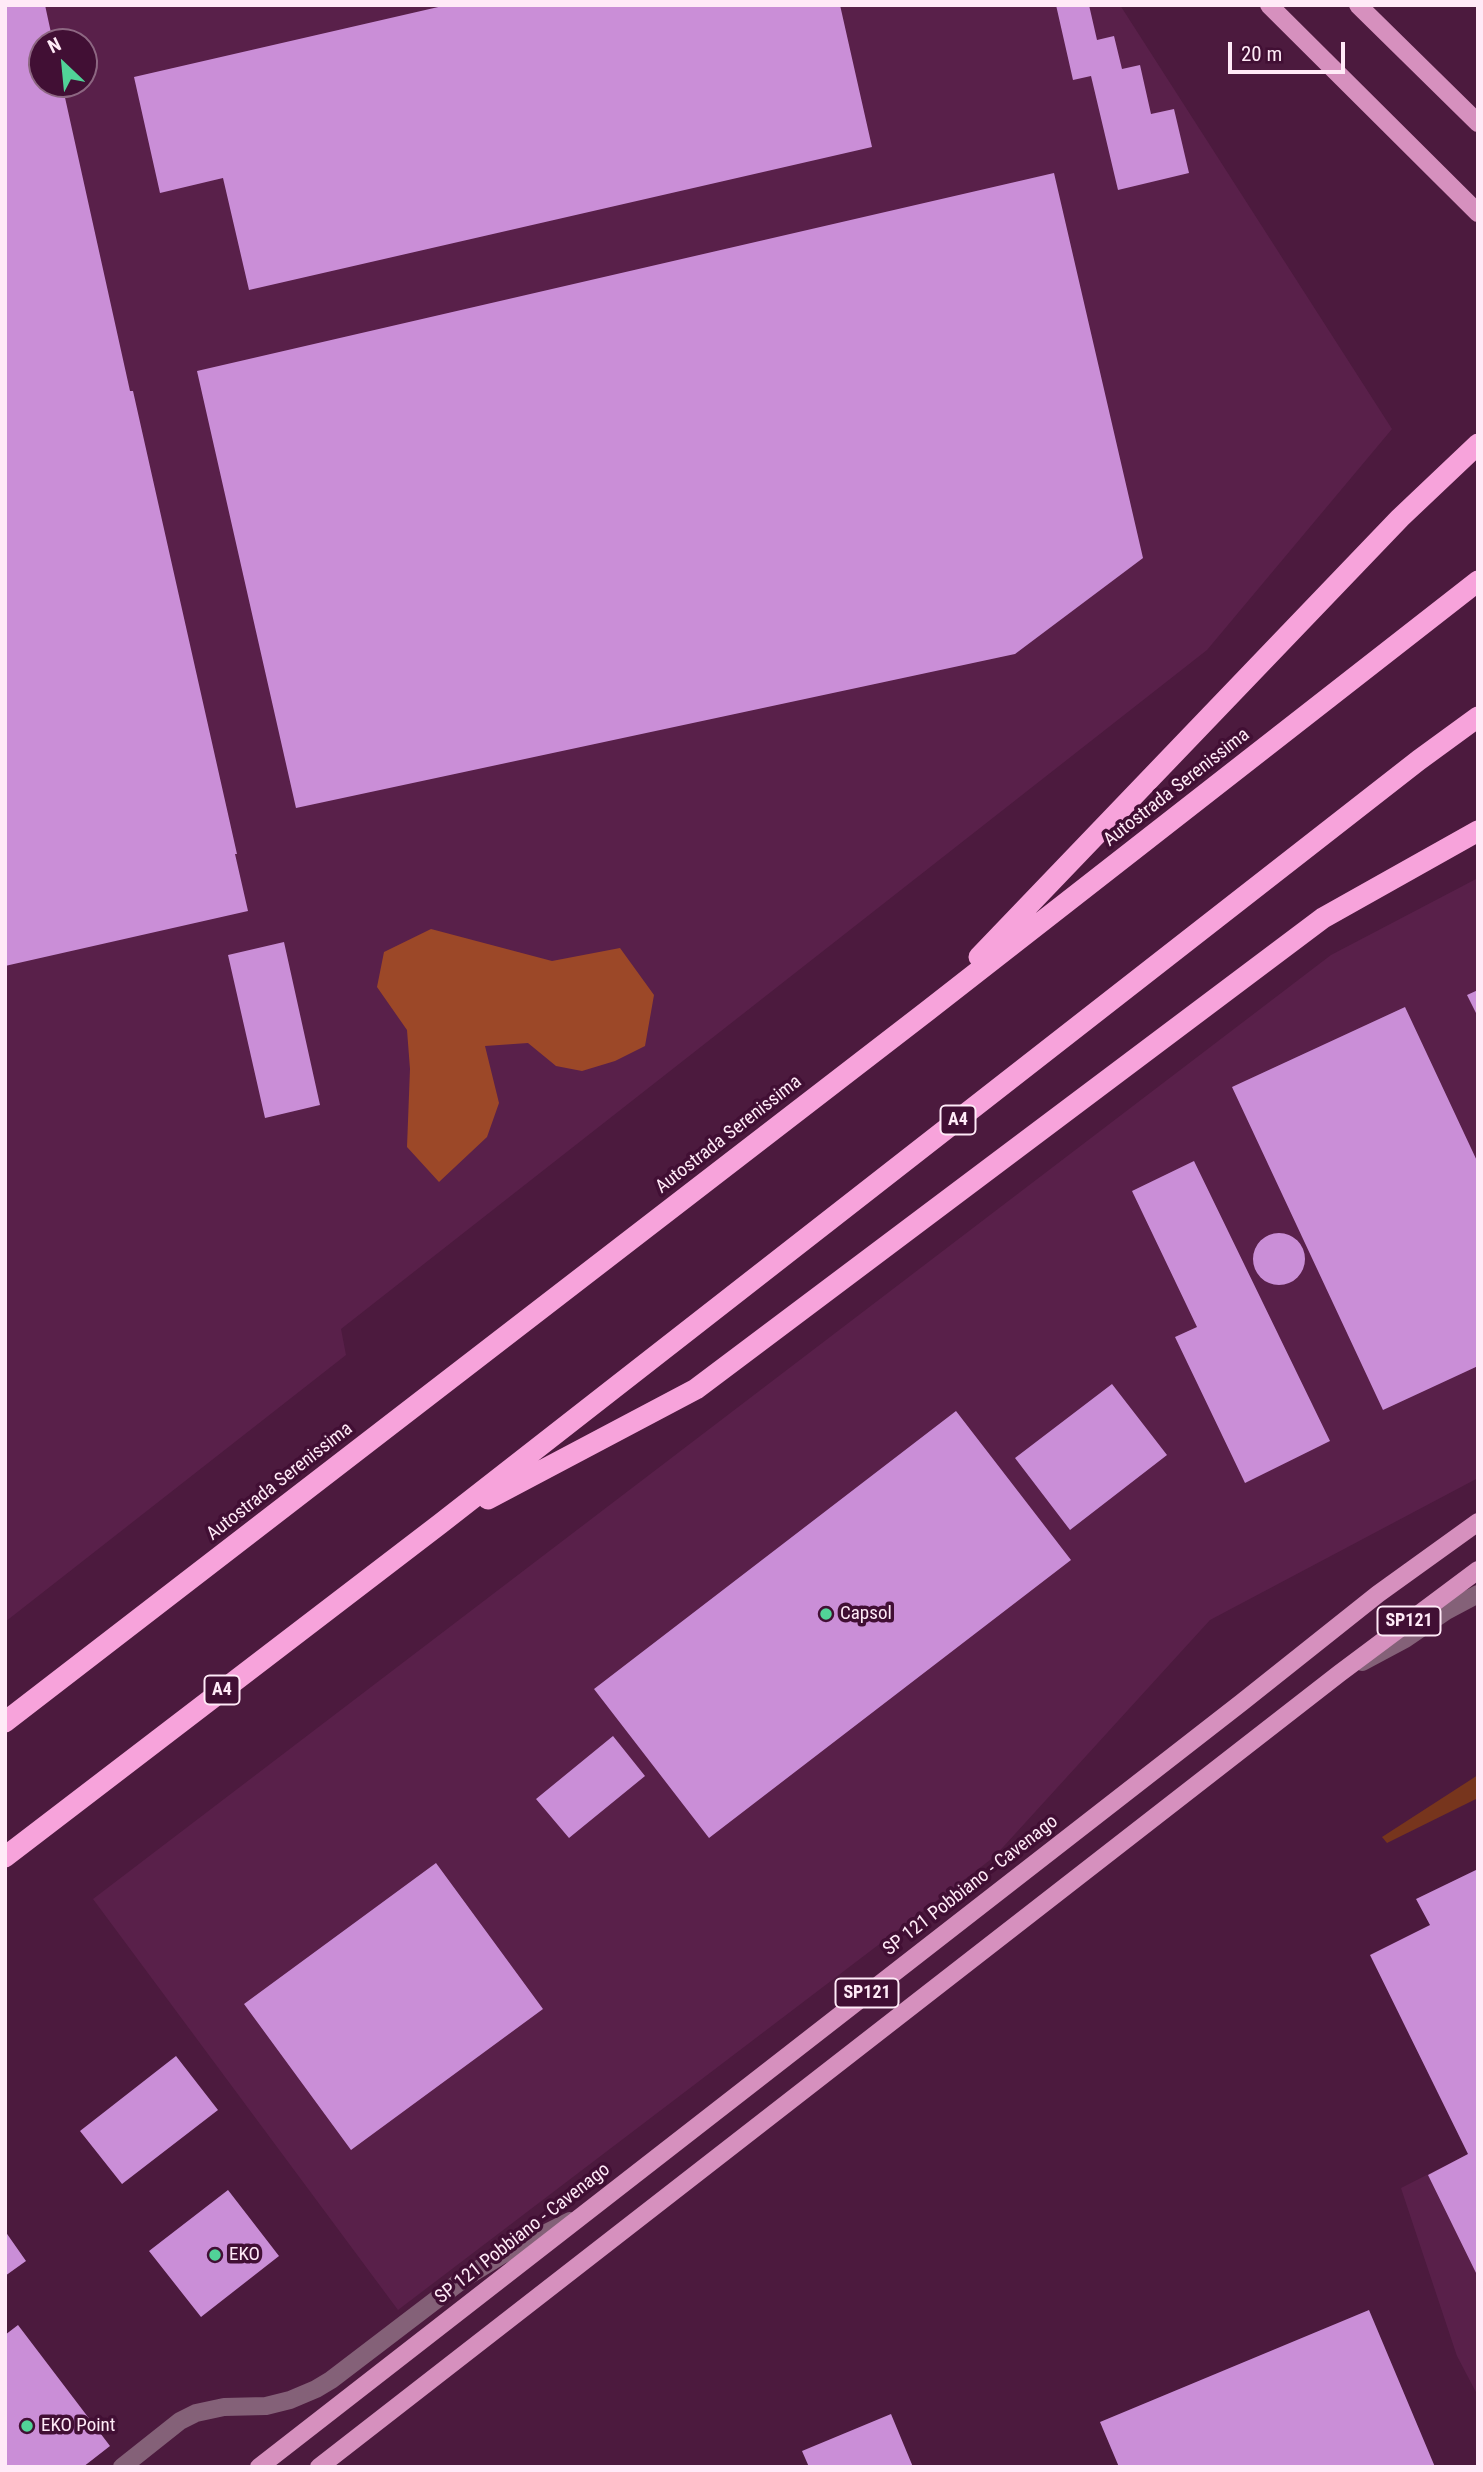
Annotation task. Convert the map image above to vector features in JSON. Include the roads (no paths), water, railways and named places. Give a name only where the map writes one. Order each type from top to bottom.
[{"type":"highway","points":[[926,1012],[1400,519],[1478,444]]},
{"type":"highway","name":"Autostrada Serenissima","points":[[5,1722],[926,1012],[1478,582]]},
{"type":"highway","name":"A4","points":[[5,1857],[440,1524],[1419,760],[1478,717]]},
{"type":"highway","points":[[440,1524],[696,1389],[1323,918],[1478,831]]},
{"type":"main road","points":[[1269,5],[1478,213]]},
{"type":"main road","points":[[1358,5],[1478,123]]},
{"type":"main road","name":"SP 121 Pobbiano - Cavenago","points":[[258,2467],[1378,1594],[1478,1522]]},
{"type":"main road","name":"SP121","points":[[319,2467],[1340,1673],[1478,1570]]},
{"type":"street","points":[[1340,1673],[1389,1648],[1478,1594]]},
{"type":"street","points":[[122,2467],[180,2421],[196,2413],[223,2407],[266,2406],[290,2400],[331,2381],[466,2277],[579,2216]]},
{"type":"place","name":"Capsol","points":[[826,1614]]},
{"type":"place","name":"EKO","points":[[215,2255]]},
{"type":"place","name":"EKO Point","points":[[27,2426]]}]
